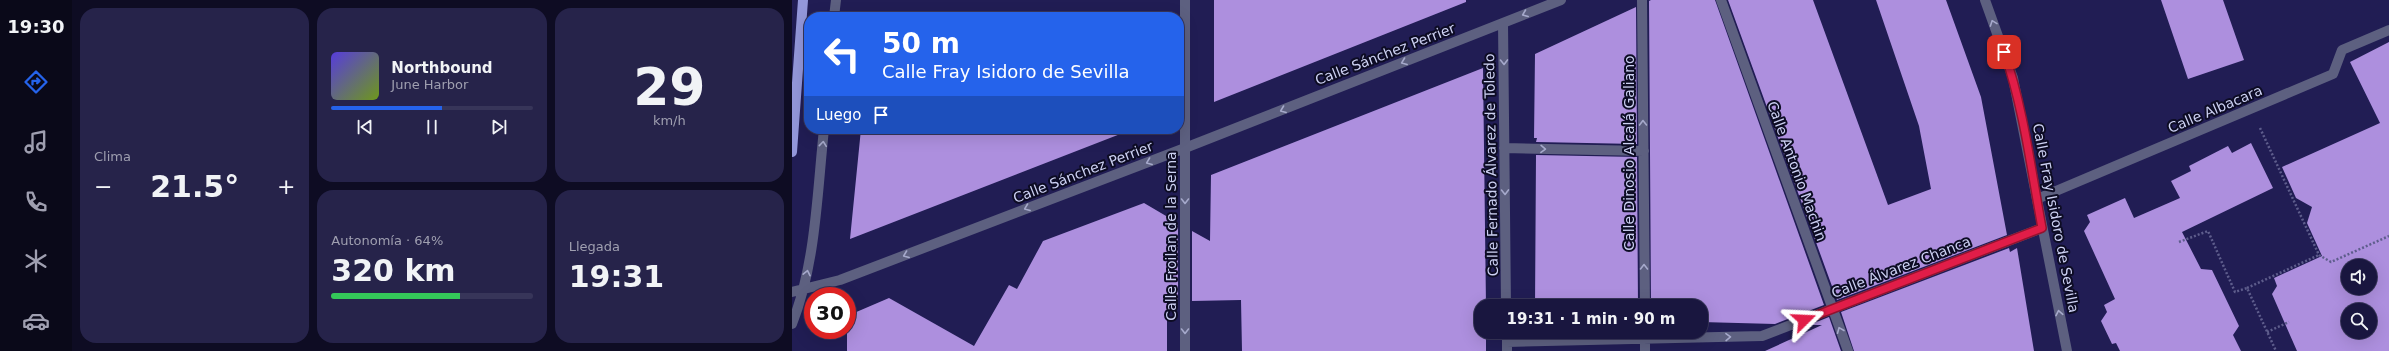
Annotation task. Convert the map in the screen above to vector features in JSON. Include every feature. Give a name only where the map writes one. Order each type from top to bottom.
[{"type":"main road","points":[[792,152],[803,0]]},
{"type":"street","points":[[835,12],[836,0]]},
{"type":"street","name":"Calle Froilan de la Serna","points":[[1185,0],[1185,351]]},
{"type":"street","name":"Calle Sánchez Perrier","points":[[812,287],[840,280],[1185,148],[1561,0]]},
{"type":"street","name":"Calle Dinosio Alcalá Galiano","points":[[1642,0],[1645,299]]},
{"type":"street","name":"Calle Antonio Machin","points":[[1721,0],[1848,351]]},
{"type":"street","name":"Calle Fray Isidoro de Sevilla","points":[[1985,0],[2013,78],[2067,351]]},
{"type":"street","name":"Calle Fernado Álvarez de Toledo","points":[[1503,23],[1506,299]]},
{"type":"street","name":"Calle Albacara","points":[[2037,199],[2333,74],[2342,50],[2389,30]]},
{"type":"street","points":[[804,287],[811,256],[823,134]]},
{"type":"street","points":[[1504,148],[1644,151]]},
{"type":"street","name":"Calle Álvarez Chanca","points":[[1708,336],[1762,336],[2042,228]]},
{"type":"street","points":[[792,324],[804,289]]},
{"type":"street","name":"Calle Sánchez Perrier","points":[[792,292],[804,289]]},
{"type":"street","name":"Calle Álvarez Chanca","points":[[1507,342],[1566,339]]},
{"type":"street","points":[[1645,339],[1645,351]]},
{"type":"path","points":[[2252,109],[2319,255],[2331,262],[2389,236]]},
{"type":"path","points":[[2179,242],[2208,231],[2235,292],[2319,255]]},
{"type":"path","points":[[2247,288],[2276,351]]},
{"type":"path","points":[[2267,332],[2289,322]]},
{"type":"building","points":[[1214,0],[1466,0],[1466,2],[1214,102]]},
{"type":"building","points":[[1715,0],[1824,305],[1775,324],[1708,322],[1708,299],[1651,299],[1649,1]]},
{"type":"building","points":[[1728,0],[1813,0],[1888,205],[1931,189],[1919,126],[1876,0],[1946,0],[1981,97],[2007,235],[1837,300]]},
{"type":"building","points":[[2161,0],[2223,0],[2244,60],[2188,79]]},
{"type":"building","points":[[1636,7],[1637,144],[1536,142],[1537,138],[1534,138],[1535,54]]},
{"type":"building","points":[[2389,42],[2389,351],[2297,351],[2272,294],[2277,286],[2274,278],[2322,256],[2307,223],[2312,207],[2296,198],[2282,167],[2380,123],[2350,62]]},
{"type":"building","points":[[1483,68],[1486,299],[1474,299],[1474,339],[1486,339],[1486,351],[1242,351],[1241,300],[1192,301],[1192,231],[1210,241],[1211,175]]},
{"type":"building","points":[[860,134],[1120,134],[850,239]]},
{"type":"building","points":[[2251,143],[2273,188],[2182,232],[2201,269],[2212,270],[2239,326],[2233,335],[2241,351],[2120,351],[2116,343],[2112,344],[2101,321],[2107,312],[2104,305],[2115,299],[2084,231],[2090,222],[2087,215],[2125,198],[2134,218],[2180,198],[2171,181],[2191,171],[2189,166],[2228,146],[2232,153]]},
{"type":"building","points":[[1536,155],[1637,157],[1638,299],[1535,299]]},
{"type":"building","points":[[1144,203],[1178,223],[1178,301],[1167,301],[1167,351],[847,351],[847,339],[856,339],[856,312],[889,298],[974,346],[1009,285],[1017,289],[1043,241]]},
{"type":"building","points":[[2009,248],[2010,252],[2017,248],[2034,351],[1854,351],[1841,312]]},
{"type":"building","points":[[1829,317],[1841,351],[1765,351],[1822,325],[1809,325]]},
{"type":"route","points":[[1804,320],[2042,228],[2024,127],[2013,78],[2004,52]]}]
